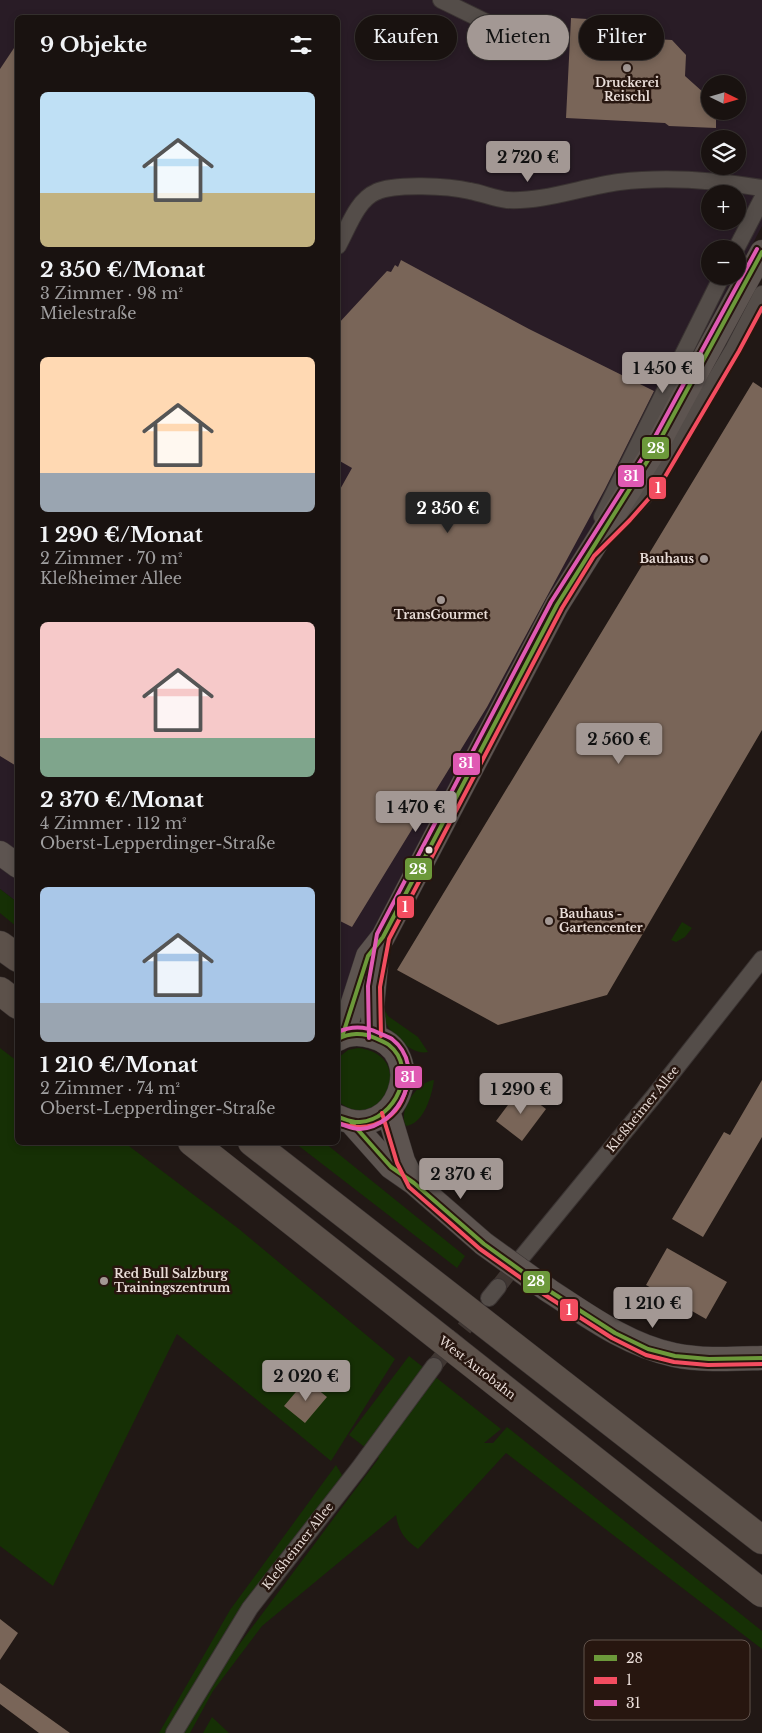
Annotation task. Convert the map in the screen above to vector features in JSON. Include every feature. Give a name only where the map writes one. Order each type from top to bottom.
[{"type":"highway","points":[[0,945],[15,956]]},
{"type":"highway","points":[[0,991],[15,1003]]},
{"type":"highway","name":"West Autobahn","points":[[196,1145],[762,1593]]},
{"type":"highway","points":[[256,1145],[488,1329],[668,1465],[762,1540]]},
{"type":"street","points":[[442,0],[472,15]]},
{"type":"street","points":[[340,242],[364,200],[376,192],[389,188],[448,187],[504,200],[524,200],[618,182],[655,179],[701,180],[762,188]]},
{"type":"street","points":[[741,240],[762,199]]},
{"type":"street","points":[[340,1038],[368,956],[383,937],[557,605],[655,450],[762,252]]},
{"type":"street","points":[[589,552],[605,508],[717,285]]},
{"type":"street","points":[[589,552],[626,516],[654,483],[734,348],[762,294]]},
{"type":"street","points":[[0,853],[15,864]]},
{"type":"street","points":[[375,1037],[372,1007],[373,980],[383,937]]},
{"type":"street","name":"Kleßheimer Allee","points":[[522,1257],[654,1096],[762,959]]},
{"type":"street","points":[[340,1038],[353,1034],[375,1037],[393,1050],[402,1070],[400,1092],[388,1111],[377,1118],[364,1122],[344,1119]]},
{"type":"street","points":[[388,1111],[402,1161],[414,1183]]},
{"type":"street","points":[[344,1119],[391,1166],[414,1183],[484,1244],[548,1290],[615,1333],[648,1349],[675,1356],[709,1359],[762,1358]]},
{"type":"street","name":"Kleßheimer Allee","points":[[174,1733],[250,1608],[359,1468],[434,1366]]},
{"type":"shaded area","points":[[0,0],[762,0],[762,226],[746,257],[746,240],[701,240],[701,285],[730,285],[340,1004],[340,15],[15,15],[15,900],[0,889]]},
{"type":"green space","points":[[0,889],[15,900],[15,925],[0,913]]},
{"type":"green space","points":[[682,922],[692,928],[685,937],[676,942],[671,940]]},
{"type":"green space","points":[[382,1005],[388,1016],[418,1037],[428,1052],[412,1049],[396,1037],[385,1021]]},
{"type":"green space","name":"Red Bull Salzburg Trainingszentrum","points":[[0,1048],[15,1059],[15,1145],[128,1145],[239,1229],[395,1359],[331,1461],[177,1334],[53,1586],[0,1546]]},
{"type":"green space","points":[[358,1048],[377,1054],[387,1064],[390,1078],[387,1091],[380,1102],[368,1109],[354,1110],[340,1102],[340,1056],[348,1050]]},
{"type":"green space","points":[[434,1080],[429,1101],[422,1115],[418,1120],[406,1126],[404,1113],[411,1098],[422,1086]]},
{"type":"green space","points":[[298,1145],[327,1145],[465,1256],[457,1268]]},
{"type":"green space","points":[[409,1356],[501,1429],[484,1443],[493,1443],[507,1427],[762,1631],[762,1649],[506,1453],[418,1549],[403,1535],[396,1515],[262,1626],[213,1691],[190,1733],[182,1733],[208,1686],[379,1458],[349,1435]]},
{"type":"green space","points":[[336,1465],[342,1475],[339,1483],[235,1616],[165,1733],[159,1733],[230,1610]]},
{"type":"green space","points":[[212,1717],[229,1733],[203,1733]]},
{"type":"building","name":"Druckerei Reischl","points":[[571,18],[579,18],[579,60],[664,60],[664,40],[672,40],[686,55],[685,76],[701,90],[701,120],[716,120],[716,128],[669,126],[665,123],[566,118]]},
{"type":"building","points":[[15,46],[15,765],[0,756],[0,69]]},
{"type":"building","name":"TransGourmet","points":[[401,260],[529,329],[654,391],[605,489],[487,707],[352,927],[340,921],[340,489],[352,468],[340,461],[340,322],[387,271],[391,272],[395,265],[398,267]]},
{"type":"building","name":"Bauhaus","points":[[753,382],[762,388],[762,730],[607,995],[498,1025],[397,970]]},
{"type":"building","points":[[762,1080],[762,1137],[703,1237],[672,1219],[724,1132],[730,1135]]},
{"type":"building","points":[[520,1089],[546,1109],[522,1141],[496,1121]]},
{"type":"building","points":[[667,1248],[727,1282],[706,1319],[646,1285]]},
{"type":"building","points":[[306,1380],[327,1397],[305,1423],[284,1406]]},
{"type":"building","points":[[0,1619],[18,1633],[0,1660]]},
{"type":"building","points":[[0,1683],[70,1733],[39,1733],[0,1704]]},
{"type":"tunnel","points":[[498,1287],[520,1259]]},
{"type":"tunnel","points":[[434,1366],[479,1310]]},
{"type":"transit line","name":"31","points":[[369,1038],[368,986],[377,934],[551,602],[650,446],[757,249]]},
{"type":"transit line","name":"28","points":[[342,1037],[368,956],[383,937],[557,605],[655,449],[762,252]]},
{"type":"transit line","name":"1","points":[[381,1036],[380,987],[389,939],[562,608],[594,556],[630,520],[659,487],[739,351],[762,308]]},
{"type":"transit line","name":"31","points":[[340,1031],[363,1028],[392,1039],[403,1051],[408,1065],[408,1079],[404,1094],[397,1107],[387,1118],[374,1126],[360,1129],[340,1124]]},
{"type":"transit line","name":"28","points":[[340,1038],[351,1034],[370,1036],[389,1045],[398,1055],[402,1067],[399,1092],[384,1112],[373,1119],[357,1122],[340,1118]]},
{"type":"transit line","name":"1","points":[[340,1123],[365,1127],[387,1119],[402,1101],[408,1074]]},
{"type":"transit line","name":"1","points":[[382,1113],[397,1163],[409,1187],[480,1249],[545,1295],[612,1338],[646,1355],[674,1362],[708,1365],[762,1364]]},
{"type":"transit line","name":"28","points":[[351,1122],[391,1167],[414,1183],[484,1244],[548,1290],[615,1333],[648,1349],[675,1356],[709,1359],[762,1358]]},
{"type":"place","name":"Druckerei Reischl","points":[[627,68]]},
{"type":"place","name":"Bauhaus","points":[[704,559]]},
{"type":"place","name":"TransGourmet","points":[[441,600]]},
{"type":"place","name":"Bauhaus - Gartencenter","points":[[549,921]]},
{"type":"place","name":"Red Bull Salzburg Trainingszentrum","points":[[104,1281]]}]
